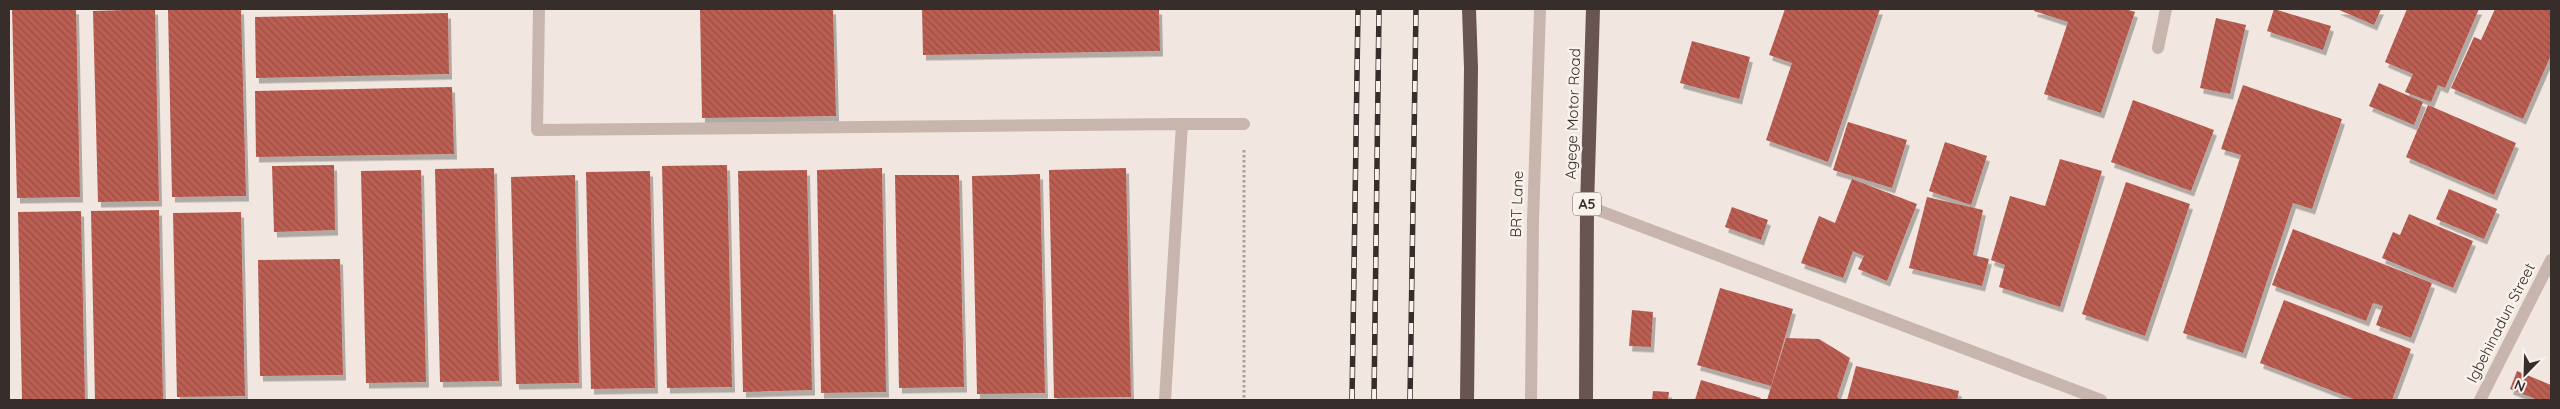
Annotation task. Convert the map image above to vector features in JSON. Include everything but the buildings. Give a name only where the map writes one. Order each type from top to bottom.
[{"type":"highway","points":[[1467,400],[1471,68],[1469,9]]},
{"type":"highway","name":"Agege Motor Road","points":[[1586,400],[1587,206],[1593,9]]},
{"type":"street","points":[[539,9],[537,130],[1244,124]]},
{"type":"street","name":"BRT Lane","points":[[1531,400],[1532,221],[1540,9]]},
{"type":"street","points":[[2158,48],[2166,9]]},
{"type":"street","points":[[1165,400],[1182,124]]},
{"type":"street","points":[[1587,206],[2101,400]]},
{"type":"street","name":"Igbehinadun Street","points":[[2480,400],[2551,260]]},
{"type":"path","points":[[1244,124],[1244,400]]},
{"type":"railway","points":[[1352,400],[1358,9]]},
{"type":"railway","points":[[1374,400],[1379,9]]},
{"type":"railway","points":[[1410,400],[1416,9]]}]
